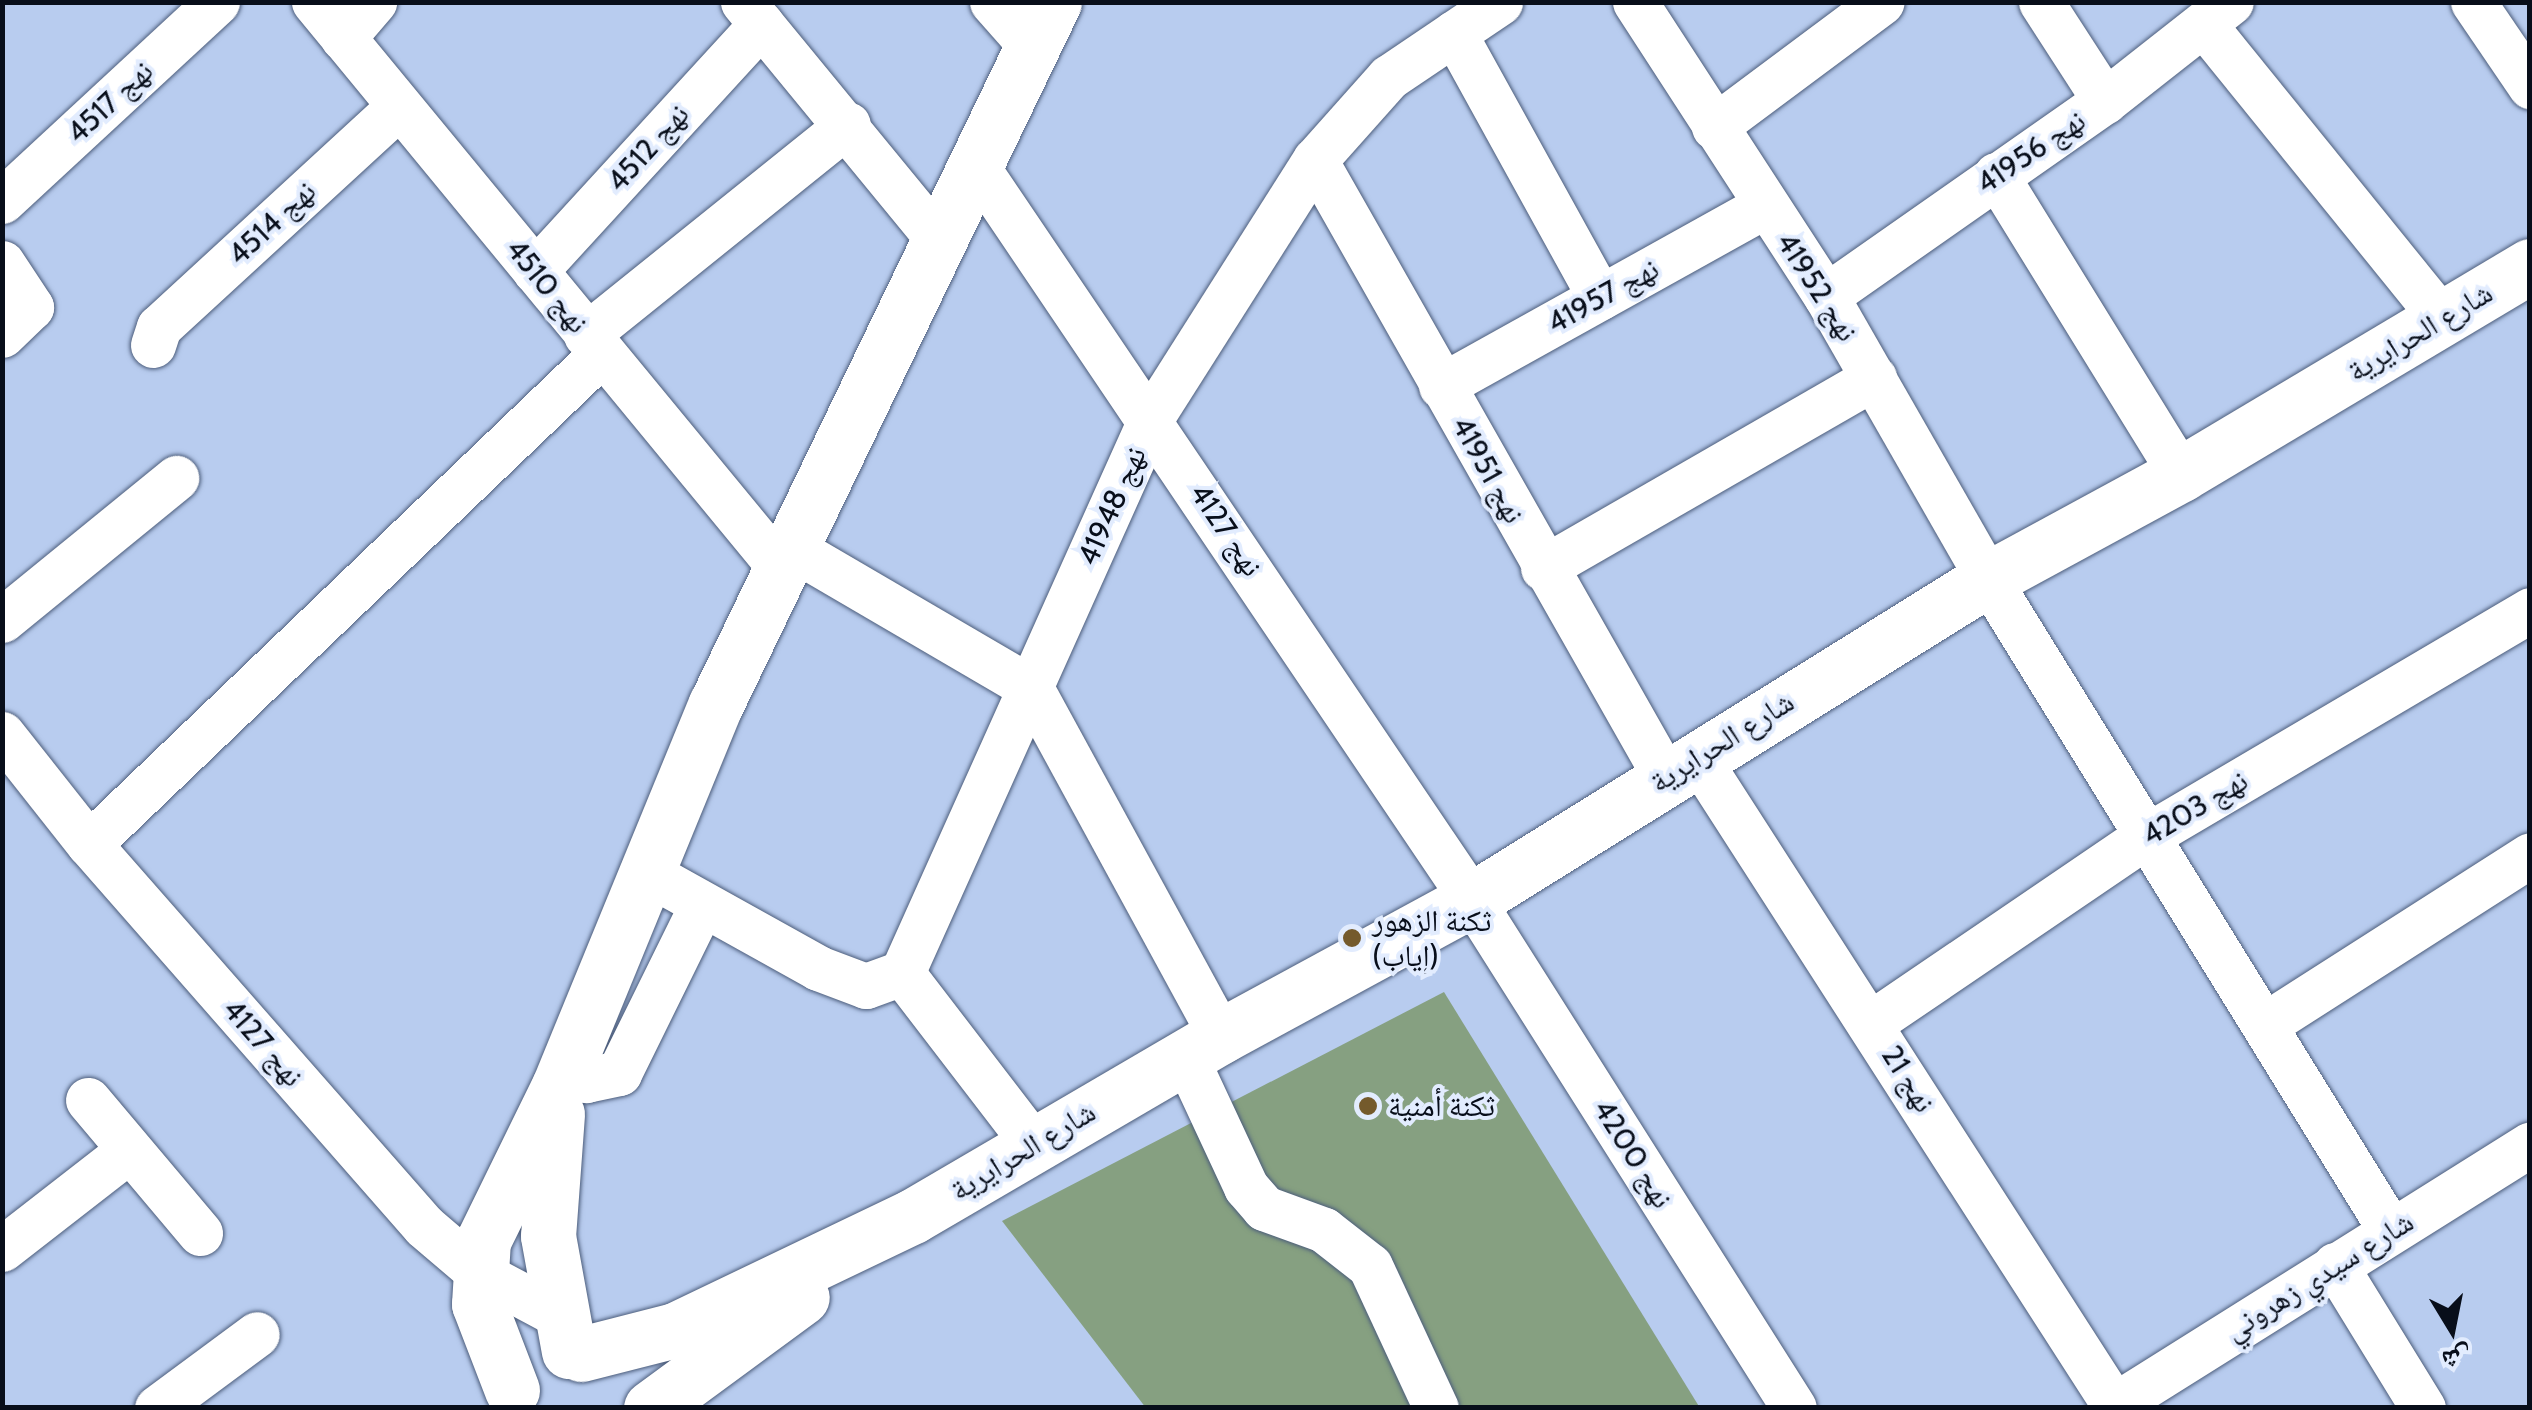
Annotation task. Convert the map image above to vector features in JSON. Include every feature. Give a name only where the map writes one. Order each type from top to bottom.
[{"type":"main road","points":[[509,1402],[487,1335],[478,1272],[495,1211],[562,1078],[644,871],[786,558],[1043,25]]},
{"type":"main road","name":"شارع الحرايرية","points":[[651,1408],[914,1216],[1203,1046],[1472,900],[1988,580],[2180,474],[2530,266]]},
{"type":"main road","points":[[562,1078],[548,1236],[569,1340],[608,1378],[614,1408]]},
{"type":"main road","name":"شارع الحرايرية","points":[[509,1402],[533,1360],[569,1340],[675,1330],[914,1216]]},
{"type":"street","name":"نهج 4517","points":[[2,201],[217,2]]},
{"type":"street","name":"نهج 4510","points":[[314,2],[594,344],[786,558]]},
{"type":"street","points":[[343,38],[374,2]]},
{"type":"street","points":[[992,2],[1043,25]]},
{"type":"street","name":"نهج 41948","points":[[902,973],[1151,418],[1314,160],[1389,77],[1500,2]]},
{"type":"street","name":"نهج 41952","points":[[1634,2],[1826,296],[1988,580],[2391,1231]]},
{"type":"street","points":[[1714,126],[1882,2]]},
{"type":"street","points":[[2041,2],[2105,102]]},
{"type":"street","points":[[2473,2],[2530,86]]},
{"type":"street","points":[[752,13],[848,124],[938,239]]},
{"type":"street","name":"نهج 4512","points":[[536,272],[752,13]]},
{"type":"street","points":[[2218,14],[2444,320]]},
{"type":"street","name":"نهج 41956","points":[[1826,296],[2105,102],[2218,14]]},
{"type":"street","points":[[1454,33],[1600,297]]},
{"type":"street","name":"نهج 4514","points":[[153,344],[159,327],[400,106]]},
{"type":"street","points":[[90,844],[594,344],[848,124]]},
{"type":"street","name":"نهج 41951","points":[[1314,160],[1543,568],[1681,767]]},
{"type":"street","name":"نهج 4127","points":[[975,164],[1151,418],[1472,900]]},
{"type":"street","points":[[1996,175],[2180,474]]},
{"type":"street","name":"نهج 41957","points":[[1441,386],[1764,206]]},
{"type":"street","points":[[2,263],[28,294],[13,327]]},
{"type":"street","points":[[1543,568],[1874,378]]},
{"type":"street","points":[[2,620],[176,478]]},
{"type":"street","points":[[786,558],[1031,688],[1203,1046],[1246,1188],[1264,1208],[1324,1230],[1370,1266],[1436,1408]]},
{"type":"street","name":"نهج 4203","points":[[1872,1023],[2145,836],[2530,610]]},
{"type":"street","name":"نهج 4127","points":[[2,734],[90,844],[393,1194],[478,1272],[569,1340]]},
{"type":"street","name":"نهج 21","points":[[1681,767],[1872,1023],[2114,1407]]},
{"type":"street","points":[[2266,1024],[2530,856]]},
{"type":"street","points":[[644,871],[818,968],[866,986],[902,973],[1033,1144]]},
{"type":"street","name":"نهج 4200","points":[[1472,900],[1794,1408]]},
{"type":"street","points":[[562,1078],[586,1080],[619,1073],[702,904]]},
{"type":"street","points":[[88,1100],[200,1233]]},
{"type":"street","name":"شارع سيدي زهروني","points":[[2114,1407],[2530,1145]]},
{"type":"street","points":[[2,1249],[128,1150]]},
{"type":"street","points":[[2335,1266],[2423,1408]]},
{"type":"street","points":[[157,1408],[256,1334]]},
{"type":"building","name":"ثكنة أمنية","points":[[1444,992],[1700,1408],[1146,1408],[1002,1221]]},
{"type":"place","name":"ثكنة الزهور (إياب)","points":[[1352,938]]},
{"type":"place","name":"ثكنة أمنية","points":[[1368,1106]]}]
